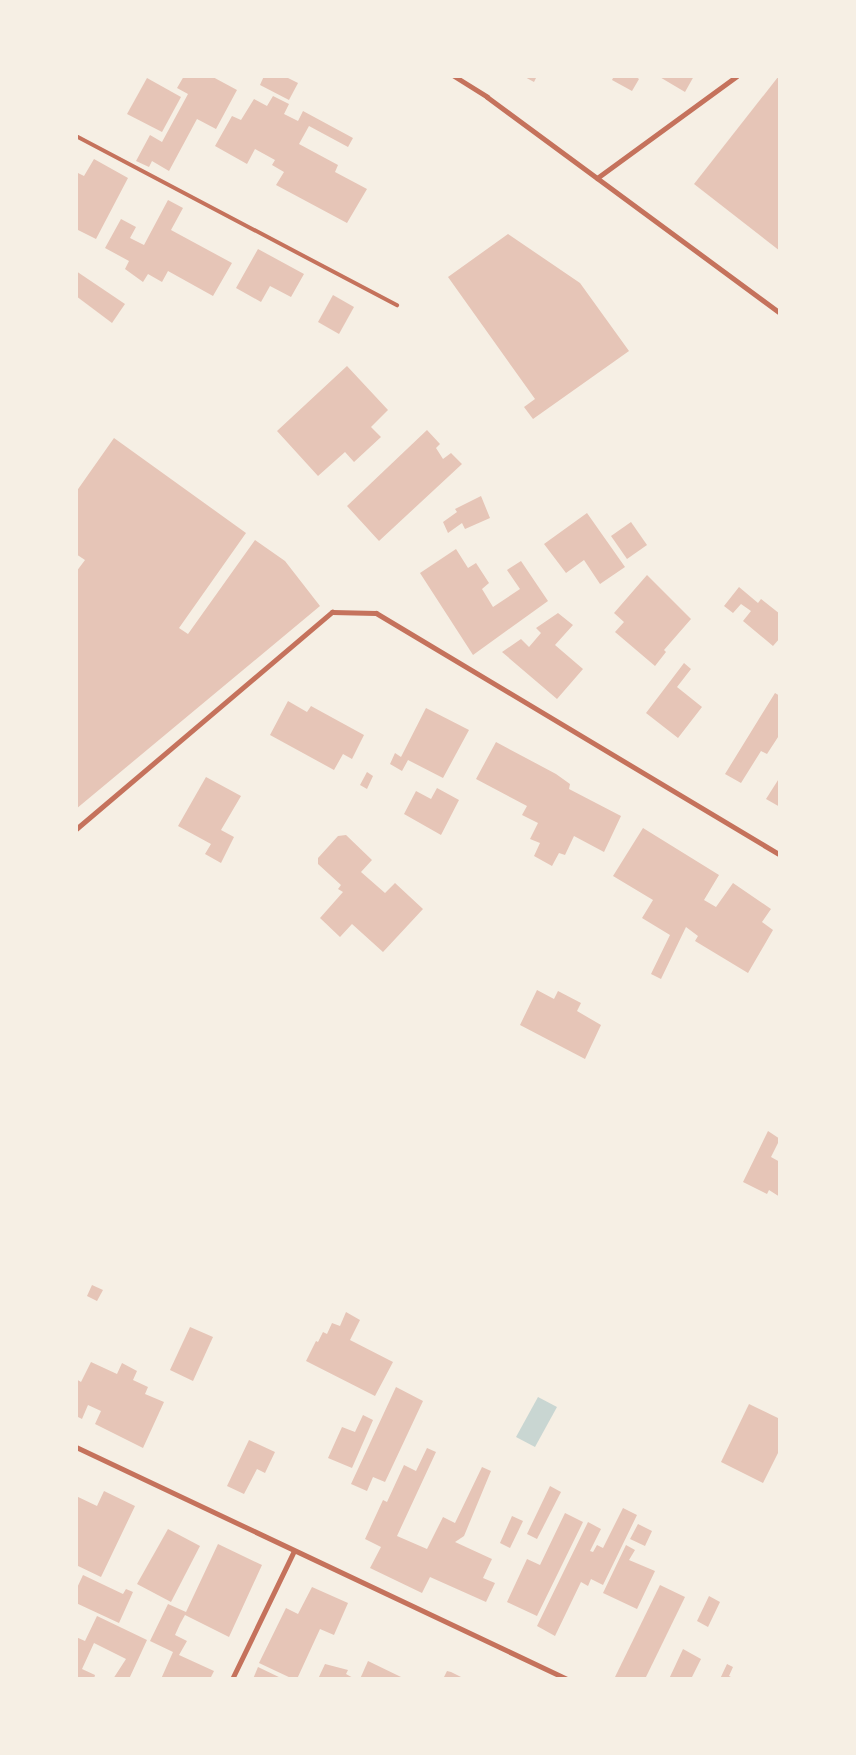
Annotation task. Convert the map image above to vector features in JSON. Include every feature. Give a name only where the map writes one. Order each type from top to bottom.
[{"type":"street","points":[[454,76],[597,178],[780,313]]},
{"type":"street","points":[[597,178],[737,76]]},
{"type":"street","points":[[76,829],[332,612],[376,613],[780,855]]},
{"type":"street","points":[[76,1447],[566,1679]]},
{"type":"street","points":[[232,1679],[294,1551]]},
{"type":"lane","points":[[76,136],[397,305]]},
{"type":"shaded area","points":[[538,1397],[557,1407],[535,1447],[516,1437]]},
{"type":"building","points":[[184,76],[211,76],[237,90],[216,129],[197,119],[169,171],[152,161],[149,167],[136,161],[150,135],[162,142],[188,94],[177,88]]},
{"type":"building","points":[[264,76],[284,76],[298,83],[289,100],[260,85]]},
{"type":"building","points":[[523,76],[537,76],[534,82]]},
{"type":"building","points":[[614,76],[635,76],[639,79],[632,91],[612,80]]},
{"type":"building","points":[[658,76],[694,76],[685,92]]},
{"type":"building","points":[[778,77],[780,78],[780,251],[694,184]]},
{"type":"building","points":[[147,78],[181,97],[162,132],[127,114]]},
{"type":"building","points":[[273,96],[289,104],[284,114],[298,121],[303,111],[353,138],[348,147],[309,126],[299,144],[338,165],[335,172],[367,189],[347,223],[276,185],[284,172],[272,165],[275,160],[255,149],[247,164],[215,146],[232,116],[241,120],[254,99],[267,106]]},
{"type":"building","points":[[94,159],[128,178],[96,239],[76,229],[76,172],[84,176]]},
{"type":"building","points":[[168,200],[183,208],[171,230],[232,263],[213,296],[168,271],[162,282],[148,274],[143,282],[125,269],[129,261],[105,248],[121,219],[136,227],[130,238],[144,245]]},
{"type":"building","points":[[508,234],[580,283],[629,351],[533,419],[524,407],[535,399],[448,277]]},
{"type":"building","points":[[258,249],[304,274],[291,297],[270,286],[261,302],[236,288]]},
{"type":"building","points":[[76,271],[125,304],[112,323],[76,296]]},
{"type":"building","points":[[333,295],[354,307],[339,334],[318,322]]},
{"type":"building","points":[[347,366],[388,410],[371,427],[381,437],[354,462],[345,452],[318,476],[277,431]]},
{"type":"building","points":[[427,430],[440,444],[436,448],[443,459],[451,453],[462,464],[379,541],[347,506]]},
{"type":"building","points":[[114,438],[246,533],[179,628],[188,634],[255,540],[285,561],[320,606],[76,809],[76,572],[85,560],[76,554],[76,492]]},
{"type":"building","points":[[481,496],[490,518],[465,529],[462,523],[448,533],[443,522],[457,512],[455,509]]},
{"type":"building","points":[[587,513],[625,567],[600,584],[584,560],[566,573],[544,544]]},
{"type":"building","points":[[631,522],[647,545],[627,559],[611,536]]},
{"type":"building","points":[[456,549],[468,568],[476,563],[489,583],[482,589],[493,607],[520,589],[507,570],[521,561],[548,601],[473,655],[420,573]]},
{"type":"building","points":[[647,575],[691,619],[664,650],[666,652],[655,666],[615,632],[624,622],[614,613]]},
{"type":"building","points":[[739,587],[758,603],[761,599],[780,614],[780,638],[773,646],[743,621],[751,611],[741,604],[733,613],[724,606]]},
{"type":"building","points":[[558,613],[573,625],[555,645],[583,669],[557,699],[502,652],[521,639],[529,647],[541,633],[536,628]]},
{"type":"building","points":[[684,663],[691,669],[677,687],[702,707],[678,738],[646,713]]},
{"type":"building","points":[[775,693],[780,696],[780,734],[767,754],[761,751],[741,783],[725,774]]},
{"type":"building","points":[[288,701],[307,712],[311,706],[364,735],[352,759],[343,754],[334,770],[270,735]]},
{"type":"building","points":[[426,708],[469,730],[443,778],[408,760],[402,771],[390,764],[395,753],[401,757]]},
{"type":"building","points":[[496,742],[556,774],[570,784],[569,789],[621,816],[604,852],[574,836],[565,855],[559,853],[552,866],[534,856],[540,843],[530,839],[538,823],[522,815],[527,806],[476,779]]},
{"type":"building","points":[[367,772],[373,776],[367,789],[360,785]]},
{"type":"building","points":[[206,777],[241,796],[221,830],[234,837],[221,863],[205,854],[211,844],[178,826]]},
{"type":"building","points":[[780,777],[780,807],[766,799]]},
{"type":"building","points":[[437,788],[459,800],[441,835],[404,814],[416,791],[431,799]]},
{"type":"building","points":[[643,828],[719,875],[704,900],[716,907],[733,883],[771,909],[762,922],[773,930],[748,973],[695,941],[698,936],[686,927],[661,979],[651,974],[670,935],[642,918],[653,900],[613,876]]},
{"type":"building","points":[[346,835],[372,860],[361,872],[385,893],[395,883],[423,909],[383,952],[352,924],[340,937],[320,918],[343,892],[338,889],[341,885],[318,864],[318,858],[338,836]]},
{"type":"building","points":[[537,990],[554,999],[558,991],[581,1003],[577,1011],[601,1025],[585,1059],[520,1025]]},
{"type":"building","points":[[768,1131],[780,1139],[771,1157],[780,1162],[780,1197],[769,1190],[767,1194],[743,1182]]},
{"type":"building","points":[[92,1285],[103,1290],[97,1301],[87,1296]]},
{"type":"building","points":[[346,1312],[360,1320],[350,1340],[393,1362],[375,1396],[306,1361],[323,1332],[327,1334],[332,1323],[340,1326]]},
{"type":"building","points":[[190,1327],[213,1337],[193,1381],[170,1370]]},
{"type":"building","points":[[91,1362],[117,1374],[122,1363],[137,1371],[133,1380],[148,1387],[145,1394],[164,1402],[143,1448],[95,1424],[101,1411],[88,1405],[82,1419],[76,1416],[76,1379],[81,1382]]},
{"type":"building","points":[[396,1387],[423,1401],[385,1482],[373,1477],[367,1491],[351,1484]]},
{"type":"building","points":[[749,1404],[780,1419],[780,1449],[763,1483],[721,1462]]},
{"type":"building","points":[[363,1415],[373,1420],[352,1468],[328,1458],[342,1427],[355,1432]]},
{"type":"building","points":[[249,1440],[275,1452],[265,1473],[257,1469],[244,1494],[227,1486]]},
{"type":"building","points":[[427,1448],[436,1452],[397,1536],[427,1549],[443,1517],[455,1523],[482,1467],[491,1471],[464,1536],[455,1542],[492,1559],[483,1578],[495,1583],[486,1602],[430,1577],[422,1593],[370,1568],[381,1547],[365,1539],[383,1500],[387,1502],[404,1465],[416,1471]]},
{"type":"building","points":[[550,1486],[561,1492],[537,1539],[527,1534]]},
{"type":"building","points":[[104,1491],[135,1506],[101,1577],[76,1565],[76,1496],[97,1506]]},
{"type":"building","points":[[623,1508],[637,1515],[603,1585],[591,1579],[588,1586],[581,1582],[555,1636],[537,1626],[588,1522],[601,1529],[590,1551],[593,1552],[597,1545],[603,1548]]},
{"type":"building","points":[[565,1513],[583,1522],[537,1616],[507,1602],[527,1559],[540,1565]]},
{"type":"building","points":[[512,1516],[523,1521],[510,1548],[500,1543]]},
{"type":"building","points":[[638,1524],[652,1531],[645,1546],[630,1539]]},
{"type":"building","points":[[168,1529],[200,1546],[171,1602],[137,1584]]},
{"type":"building","points":[[218,1544],[262,1565],[229,1637],[185,1615],[180,1624],[175,1635],[187,1641],[179,1655],[214,1671],[210,1679],[161,1679],[173,1652],[150,1641],[168,1604],[186,1612]]},
{"type":"building","points":[[626,1545],[635,1550],[629,1560],[655,1571],[637,1609],[603,1593]]},
{"type":"building","points":[[83,1575],[123,1594],[126,1589],[133,1592],[119,1623],[76,1603],[76,1590]]},
{"type":"building","points":[[660,1585],[685,1597],[645,1679],[614,1679]]},
{"type":"building","points":[[312,1587],[348,1603],[334,1635],[320,1629],[297,1679],[293,1679],[259,1663],[286,1608],[298,1614]]},
{"type":"building","points":[[709,1596],[720,1602],[708,1627],[697,1621]]},
{"type":"building","points":[[97,1616],[147,1640],[129,1679],[113,1679],[126,1659],[94,1643],[82,1669],[95,1675],[94,1679],[76,1679],[76,1637],[85,1641]]},
{"type":"building","points":[[683,1649],[701,1659],[691,1679],[669,1679]]},
{"type":"building","points":[[368,1661],[401,1677],[400,1679],[360,1679]]},
{"type":"building","points":[[325,1664],[348,1670],[346,1674],[355,1679],[318,1679]]},
{"type":"building","points":[[727,1664],[733,1667],[729,1676],[735,1679],[720,1679]]},
{"type":"building","points":[[258,1667],[283,1679],[253,1679]]},
{"type":"building","points":[[447,1671],[451,1672],[465,1679],[443,1679]]}]
